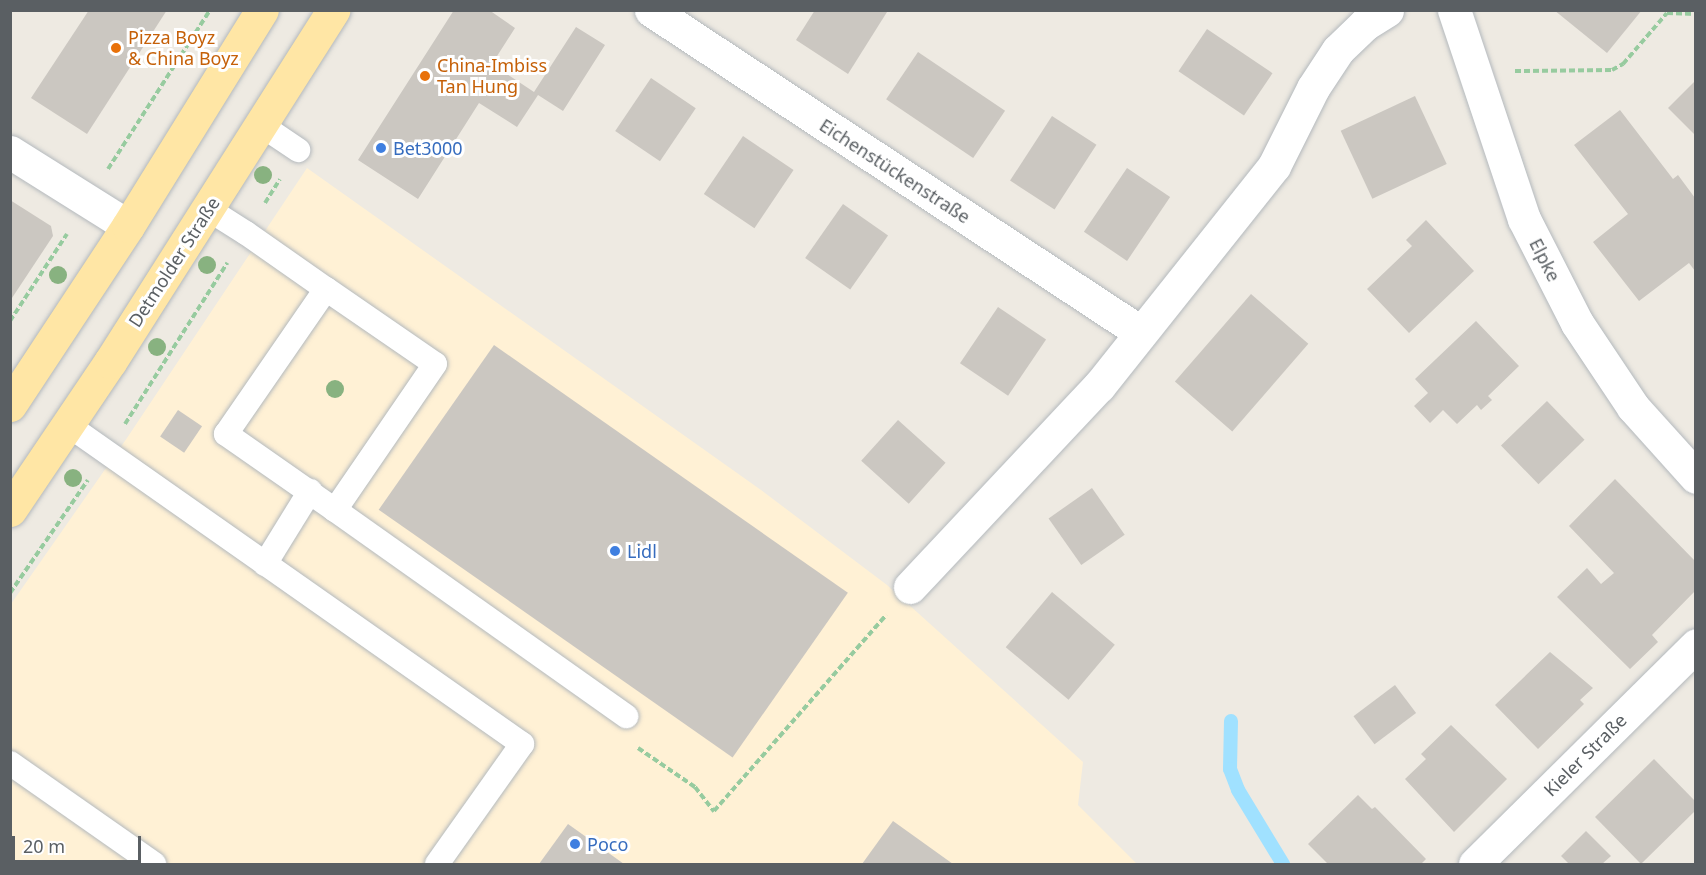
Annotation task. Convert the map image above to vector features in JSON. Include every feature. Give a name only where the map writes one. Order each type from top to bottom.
[{"type":"main road","points":[[10,405],[128,226],[262,10]]},
{"type":"main road","name":"Detmolder Straße","points":[[10,510],[208,209],[333,10]]},
{"type":"street","name":"Eichenstückenstraße","points":[[651,10],[1140,332]]},
{"type":"street","points":[[910,587],[1099,386],[1274,166],[1314,88],[1338,50],[1365,24],[1387,10]]},
{"type":"street","name":"Elpke","points":[[1454,10],[1524,219],[1577,323],[1634,407],[1695,477]]},
{"type":"street","points":[[10,152],[128,226]]},
{"type":"street","name":"Kieler Straße","points":[[1475,864],[1695,645]]},
{"type":"lane","points":[[261,125],[298,150]]},
{"type":"lane","points":[[208,209],[435,364],[335,510]]},
{"type":"lane","points":[[326,288],[226,434],[310,491],[626,716]]},
{"type":"lane","points":[[68,425],[522,744],[437,864]]},
{"type":"lane","points":[[265,564],[310,491]]},
{"type":"lane","points":[[10,763],[154,864]]},
{"type":"path","points":[[1475,72],[1612,70],[1623,64],[1667,13],[1695,14]]},
{"type":"path","points":[[10,593],[107,453],[298,150]]},
{"type":"path","points":[[626,716],[639,749],[695,787],[714,811],[910,587]]},
{"type":"shaded area","points":[[307,168],[761,490],[887,585],[1083,762],[1078,805],[1137,864],[11,864],[11,604],[127,438]]},
{"type":"building","points":[[89,10],[167,10],[87,134],[31,98]]},
{"type":"building","points":[[454,10],[489,10],[515,28],[492,64],[534,92],[576,27],[605,45],[563,111],[538,95],[517,127],[479,103],[418,199],[358,160]]},
{"type":"building","points":[[815,10],[884,10],[887,12],[848,74],[796,40]]},
{"type":"building","points":[[1554,10],[1642,10],[1607,53]]},
{"type":"building","points":[[1207,29],[1272,73],[1244,115],[1178,71]]},
{"type":"building","points":[[918,52],[1005,111],[973,158],[886,99]]},
{"type":"building","points":[[651,78],[696,108],[660,161],[615,131]]},
{"type":"building","points":[[1695,83],[1695,135],[1668,108]]},
{"type":"building","points":[[1415,96],[1447,164],[1372,199],[1341,131]]},
{"type":"building","points":[[1620,110],[1673,179],[1678,175],[1695,198],[1695,271],[1689,263],[1639,301],[1593,242],[1628,214],[1574,145]]},
{"type":"building","points":[[1052,116],[1096,145],[1055,209],[1010,181]]},
{"type":"building","points":[[743,136],[794,170],[754,228],[704,194]]},
{"type":"building","points":[[1127,168],[1170,197],[1127,261],[1084,232]]},
{"type":"building","points":[[10,200],[51,226],[53,236],[10,301]]},
{"type":"building","points":[[843,204],[888,236],[850,290],[805,258]]},
{"type":"building","points":[[1426,220],[1474,271],[1409,333],[1367,289],[1412,246],[1406,240]]},
{"type":"building","points":[[1251,294],[1308,344],[1232,431],[1175,382]]},
{"type":"building","points":[[998,307],[1046,339],[1008,396],[960,363]]},
{"type":"building","points":[[1476,321],[1519,366],[1488,396],[1492,400],[1481,410],[1477,405],[1457,424],[1443,410],[1430,423],[1414,406],[1428,393],[1415,379]]},
{"type":"building","name":"Lidl","points":[[494,345],[848,593],[733,757],[379,510]]},
{"type":"building","points":[[1547,401],[1585,440],[1538,484],[1501,445]]},
{"type":"building","points":[[178,410],[202,426],[184,453],[160,437]]},
{"type":"building","points":[[898,420],[946,463],[909,504],[861,461]]},
{"type":"building","points":[[1615,479],[1695,561],[1695,591],[1652,635],[1658,642],[1630,669],[1557,597],[1587,568],[1601,584],[1614,573],[1569,526]]},
{"type":"building","points":[[1092,488],[1125,535],[1081,565],[1049,518]]},
{"type":"building","points":[[1052,592],[1115,645],[1069,700],[1006,647]]},
{"type":"building","points":[[1550,652],[1593,688],[1580,700],[1584,704],[1538,749],[1495,705]]},
{"type":"building","points":[[1395,685],[1416,713],[1375,744],[1353,716]]},
{"type":"building","points":[[1451,725],[1507,779],[1454,832],[1405,779],[1426,759],[1421,754]]},
{"type":"building","points":[[1654,759],[1695,801],[1695,811],[1641,864],[1595,817]]},
{"type":"building","points":[[1358,795],[1372,809],[1375,807],[1426,859],[1421,864],[1328,864],[1308,844]]},
{"type":"building","points":[[893,821],[953,864],[862,864]]},
{"type":"building","name":"Poco","points":[[568,824],[624,864],[539,864]]},
{"type":"building","points":[[1586,831],[1611,856],[1602,864],[1569,864],[1561,856]]},
{"type":"waterway","points":[[1231,721],[1230,769],[1238,790],[1283,864]]},
{"type":"place","name":"Pizza Boyz & China Boyz","points":[[116,48]]},
{"type":"place","name":"China-Imbiss Tan Hung","points":[[425,76]]},
{"type":"place","name":"Bet3000","points":[[381,148]]},
{"type":"place","name":"Lidl","points":[[615,551]]},
{"type":"place","name":"Poco","points":[[575,844]]}]
